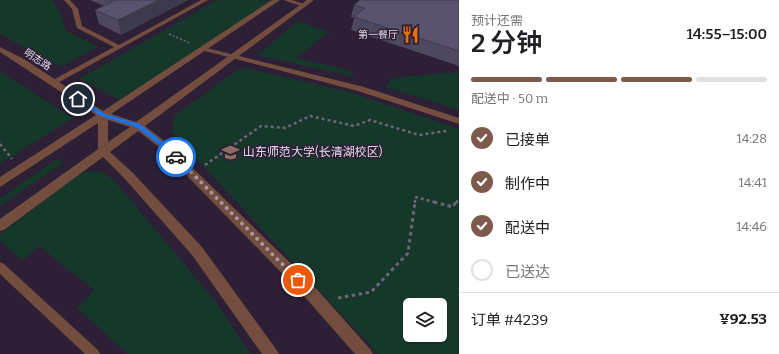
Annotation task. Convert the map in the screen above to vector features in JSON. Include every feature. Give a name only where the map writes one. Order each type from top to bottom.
[{"type":"street","points":[[0,183],[278,0]]},
{"type":"street","points":[[0,226],[308,3]]},
{"type":"street","name":"明志路","points":[[0,49],[21,61],[103,115],[138,126],[163,145],[318,302],[365,354]]},
{"type":"street","points":[[103,115],[103,151],[129,176],[196,252],[271,354]]},
{"type":"lane","points":[[67,0],[75,9],[79,27],[119,47]]},
{"type":"lane","points":[[54,83],[205,0]]},
{"type":"lane","points":[[286,0],[308,3]]},
{"type":"lane","points":[[203,49],[361,89],[459,121]]},
{"type":"lane","points":[[0,267],[94,354]]},
{"type":"path","points":[[151,30],[173,35],[203,49]]},
{"type":"path","points":[[192,173],[262,126],[285,128],[310,116],[354,126],[370,120],[419,135],[452,130]]},
{"type":"path","points":[[318,302],[371,292],[408,253],[413,222],[414,197],[453,207],[459,198]]},
{"type":"green space","points":[[0,0],[53,0],[61,15],[66,31],[98,47],[60,67],[0,34]]},
{"type":"green space","points":[[217,0],[264,0],[271,2],[124,102],[79,79]]},
{"type":"green space","points":[[298,21],[329,32],[296,58],[351,71],[354,77],[257,55]]},
{"type":"green space","points":[[246,68],[349,92],[459,129],[459,354],[378,354],[172,133],[175,115],[236,71]]},
{"type":"green space","points":[[0,71],[73,118],[0,164]]},
{"type":"green space","points":[[459,72],[459,110],[385,87],[392,78]]},
{"type":"green space","points":[[57,159],[63,163],[0,206],[0,198]]},
{"type":"green space","points":[[101,171],[114,180],[217,303],[250,354],[128,354],[77,308],[94,290],[39,246],[22,261],[0,241],[0,234],[82,172]]},
{"type":"building","points":[[116,0],[159,0],[118,20],[95,10]]},
{"type":"building","name":"第一餐厅","points":[[360,0],[459,0],[459,51],[354,17],[365,8],[354,5]]},
{"type":"way so far","points":[[176,157],[298,280]]},
{"type":"place","name":"第一餐厅","points":[[411,34]]},
{"type":"place","name":"山东师范大学(长清湖校区)","points":[[230,152]]},
{"type":"route","points":[[78,99],[103,115],[138,126],[176,157]]}]
